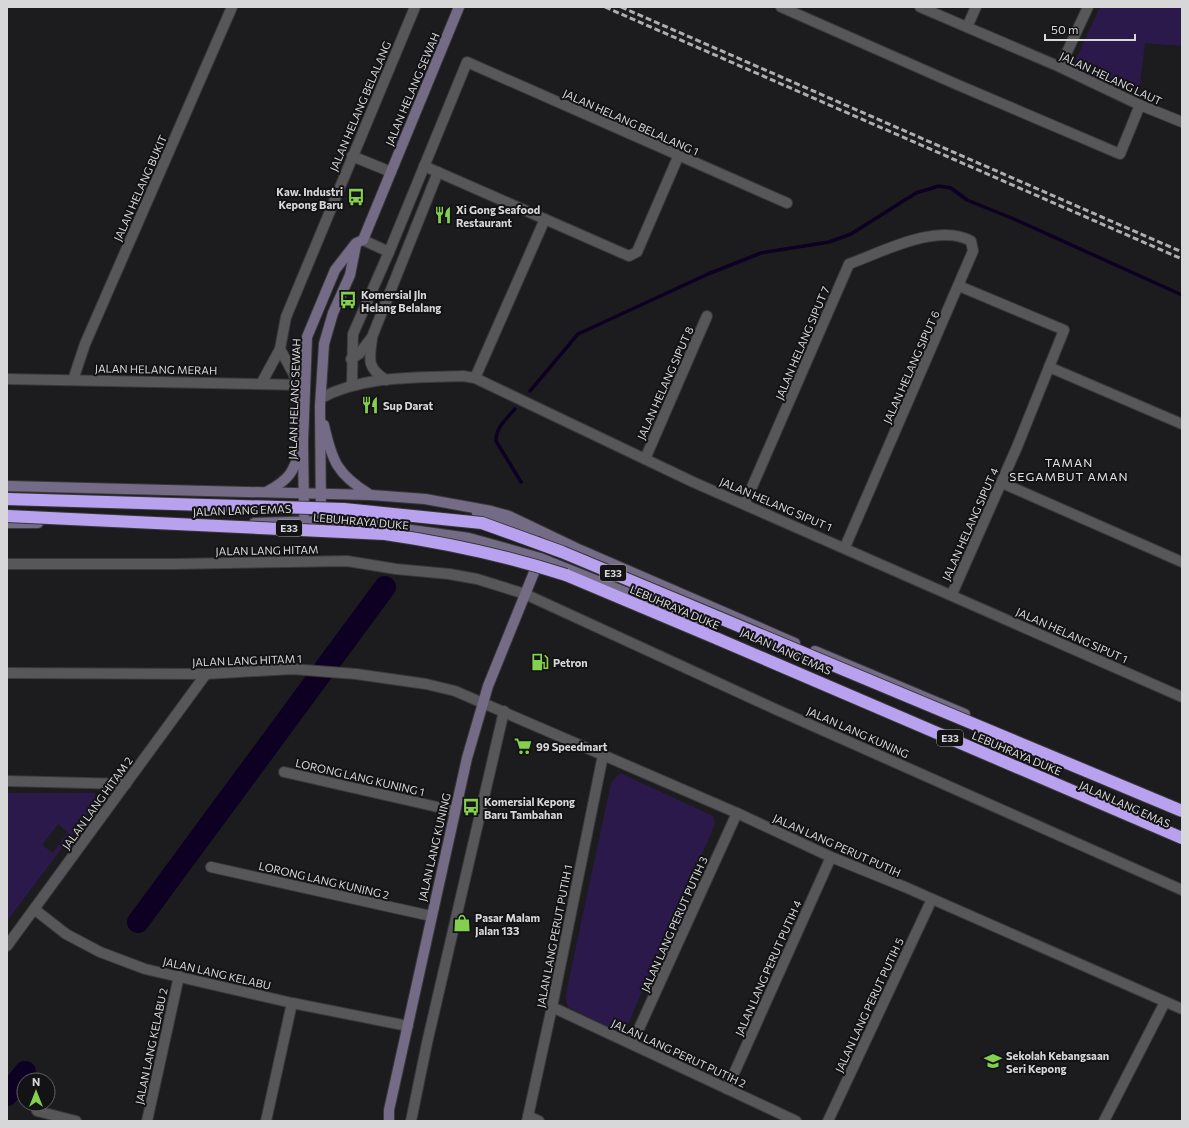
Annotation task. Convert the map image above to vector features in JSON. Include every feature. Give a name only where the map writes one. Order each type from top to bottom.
[{"type":"highway","name":"LEBUHRAYA DUKE","points":[[7,499],[344,509],[482,522],[562,552],[1182,811]]},
{"type":"highway","name":"LEBUHRAYA DUKE","points":[[7,516],[385,534],[434,541],[523,562],[566,575],[1182,838]]},
{"type":"main road","name":"JALAN HELANG SEWAH","points":[[321,520],[320,402],[324,344],[333,313],[350,275],[360,242],[391,172],[459,7]]},
{"type":"main road","name":"JALAN HELANG SEWAH","points":[[304,520],[302,385],[307,337],[335,270],[360,242]]},
{"type":"main road","points":[[320,402],[329,449],[338,468],[356,485],[371,495]]},
{"type":"main road","points":[[266,492],[283,482],[289,476],[294,468],[303,442]]},
{"type":"main road","name":"JALAN LANG EMAS","points":[[7,486],[320,492],[425,499],[491,511],[508,516],[576,548],[801,646],[1182,806]]},
{"type":"main road","points":[[457,506],[530,534],[540,542],[540,558]]},
{"type":"main road","name":"JALAN LANG EMAS","points":[[7,523],[240,524],[321,520],[383,526],[469,538],[540,558],[650,602],[1182,842]]},
{"type":"main road","name":"JALAN LANG KUNING","points":[[389,1121],[389,1110],[431,916],[455,812],[483,702],[540,558]]},
{"type":"main road","name":"JALAN LANG KUNING","points":[[383,1121],[389,1110]]},
{"type":"street","name":"JALAN HELANG BUKIT","points":[[73,380],[85,344],[232,7]]},
{"type":"street","name":"JALAN HELANG BELALANG","points":[[261,384],[280,349],[286,317],[415,7]]},
{"type":"street","points":[[781,7],[1120,154],[1140,105]]},
{"type":"street","name":"JALAN HELANG LAUT","points":[[920,7],[1060,67],[1140,105],[1181,118]]},
{"type":"street","points":[[967,27],[976,7]]},
{"type":"street","points":[[1060,67],[1088,7]]},
{"type":"street","name":"JALAN HELANG BELALANG 1","points":[[424,166],[467,62],[786,203]]},
{"type":"street","points":[[352,156],[391,172]]},
{"type":"street","points":[[352,385],[353,334],[389,252],[424,166],[629,256],[637,252],[678,156]]},
{"type":"street","points":[[386,380],[376,373],[372,367],[370,352],[372,337],[438,172]]},
{"type":"street","points":[[475,378],[545,219]]},
{"type":"street","name":"JALAN HELANG SIPUT 6","points":[[845,547],[973,251],[971,241],[962,236],[922,237]]},
{"type":"street","name":"JALAN HELANG SIPUT 7","points":[[745,503],[849,264],[922,237]]},
{"type":"street","points":[[360,242],[389,252]]},
{"type":"street","name":"JALAN HELANG SIPUT 4","points":[[952,594],[1002,482],[1064,330],[959,286]]},
{"type":"street","name":"JALAN HELANG SIPUT 8","points":[[645,459],[708,316]]},
{"type":"street","points":[[352,359],[359,354],[372,337]]},
{"type":"street","points":[[280,349],[302,385]]},
{"type":"street","points":[[1049,367],[1182,424]]},
{"type":"street","name":"JALAN HELANG SIPUT 1","points":[[320,402],[334,391],[352,385],[386,380],[463,376],[475,378],[645,459],[1182,697]]},
{"type":"street","name":"JALAN HELANG MERAH","points":[[7,379],[302,385]]},
{"type":"street","points":[[1002,482],[1182,562]]},
{"type":"street","name":"JALAN LANG HITAM","points":[[7,564],[174,564],[347,560],[396,569],[464,576],[525,594]]},
{"type":"street","name":"JALAN LANG KUNING","points":[[525,594],[775,709],[1182,890]]},
{"type":"street","name":"JALAN LANG HITAM 1","points":[[7,673],[206,674],[292,669],[347,673],[440,687],[483,702]]},
{"type":"street","name":"JALAN LANG HITAM 2","points":[[7,946],[206,674]]},
{"type":"street","name":"JALAN LANG PERUT PUTIH","points":[[483,702],[737,813],[831,857],[932,899],[1182,1009]]},
{"type":"street","points":[[411,1121],[428,1036],[504,711]]},
{"type":"street","name":"JALAN LANG PERUT PUTIH 1","points":[[528,1118],[603,755]]},
{"type":"street","name":"LORONG LANG KUNING 1","points":[[284,772],[455,812]]},
{"type":"street","points":[[7,781],[126,784]]},
{"type":"street","name":"JALAN LANG PERUT PUTIH 3","points":[[632,1044],[737,813]]},
{"type":"street","name":"JALAN LANG PERUT PUTIH 4","points":[[727,1089],[831,857]]},
{"type":"street","name":"LORONG LANG KUNING 2","points":[[211,867],[431,916]]},
{"type":"street","name":"JALAN LANG PERUT PUTIH 5","points":[[828,1121],[932,899]]},
{"type":"street","name":"JALAN LANG KELABU","points":[[34,909],[66,934],[100,952],[145,969],[292,1003],[408,1026]]},
{"type":"street","name":"JALAN LANG KELABU 2","points":[[147,1121],[179,976]]},
{"type":"street","points":[[1104,1121],[1165,1002]]},
{"type":"street","points":[[266,1121],[292,1003]]},
{"type":"street","name":"JALAN LANG PERUT PUTIH 2","points":[[552,1007],[796,1121]]},
{"type":"street","points":[[42,1112],[76,1121]]},
{"type":"street","points":[[528,1118],[540,1121]]},
{"type":"shaded area","points":[[1100,7],[1182,7],[1182,46],[1145,43],[1139,92],[1072,68]]},
{"type":"shaded area","points":[[620,773],[713,816],[715,824],[627,1026],[618,1031],[568,1007],[566,1002],[567,989],[611,783]]},
{"type":"shaded area","points":[[7,793],[95,793],[95,804],[7,921]],"holes":[[[58,824],[68,832],[53,853],[42,845]]]},
{"type":"waterway","points":[[530,391],[578,334],[708,274],[761,253],[829,242],[851,234],[916,193],[939,186],[951,188],[967,200],[1014,219],[1182,295]]},
{"type":"waterway","points":[[515,409],[505,419],[500,427],[496,436],[496,441],[521,482]]},
{"type":"waterway","points":[[138,922],[385,587]]},
{"type":"waterway","points":[[7,1095],[16,1084]]},
{"type":"railway","points":[[605,7],[1182,259]]},
{"type":"railway","points":[[621,7],[1182,252]]},
{"type":"place","name":"Kaw. Industri Kepong Baru","points":[[356,197]]},
{"type":"place","name":"Xi Gong Seafood Restaurant","points":[[443,215]]},
{"type":"place","name":"Komersial Jln Helang Belalang","points":[[348,300]]},
{"type":"place","name":"Sup Darat","points":[[370,405]]},
{"type":"place","name":"Petron","points":[[540,662]]},
{"type":"place","name":"99 Speedmart","points":[[523,746]]},
{"type":"place","name":"Komersial Kepong Baru Tambahan","points":[[471,807]]},
{"type":"place","name":"Pasar Malam Jalan 133","points":[[462,923]]},
{"type":"place","name":"Sekolah Kebangsaan Seri Kepong","points":[[993,1061]]},
{"type":"district","name":"TAMAN SEGAMBUT AMAN","points":[[1069,469]]}]
